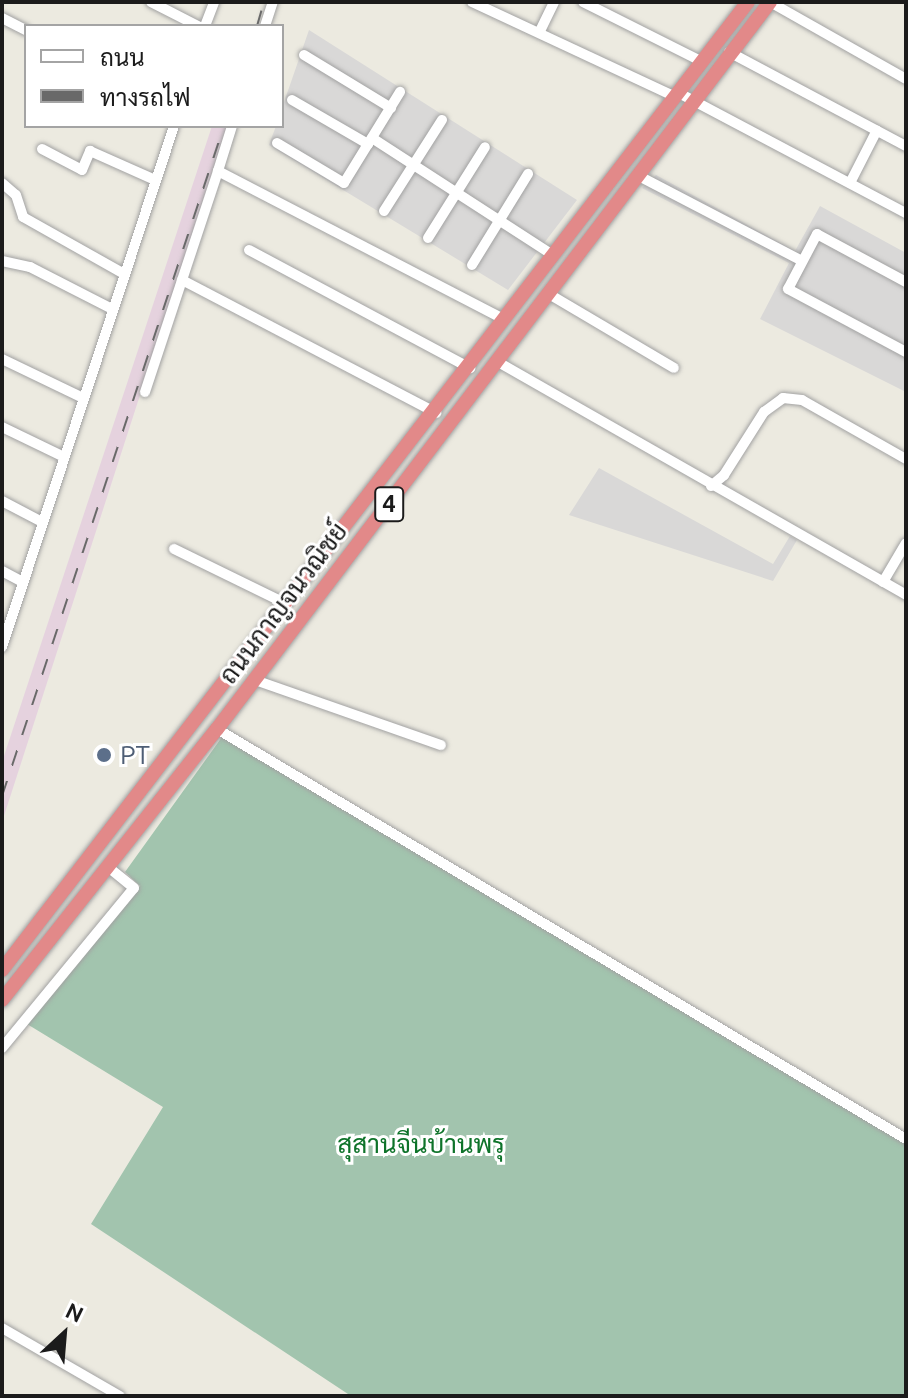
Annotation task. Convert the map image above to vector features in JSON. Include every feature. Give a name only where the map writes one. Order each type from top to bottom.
[{"type":"highway","name":"ถนนกาญจนวณิชย์","points":[[2,970],[436,413],[675,94],[748,2]]},
{"type":"highway","name":"ถนนกาญจนวณิชย์","points":[[2,1000],[255,680],[729,52],[770,2]]},
{"type":"highway","points":[[44,914],[59,925]]},
{"type":"street","points":[[151,2],[194,24]]},
{"type":"street","points":[[206,24],[214,2]]},
{"type":"street","points":[[266,24],[273,2]]},
{"type":"street","points":[[472,2],[497,18],[517,19],[693,100],[906,213]]},
{"type":"street","points":[[540,31],[554,2]]},
{"type":"street","points":[[583,2],[701,61]]},
{"type":"street","points":[[770,2],[906,79]]},
{"type":"street","points":[[2,18],[24,29]]},
{"type":"street","points":[[729,52],[906,146]]},
{"type":"street","points":[[304,55],[391,108]]},
{"type":"street","points":[[277,143],[344,183],[400,92]]},
{"type":"street","points":[[292,100],[413,165],[553,255]]},
{"type":"street","points":[[384,211],[442,120]]},
{"type":"street","points":[[2,647],[173,128]]},
{"type":"street","points":[[145,392],[231,128]]},
{"type":"street","points":[[850,183],[877,130]]},
{"type":"street","points":[[428,238],[485,147]]},
{"type":"street","points":[[42,149],[82,170],[90,151],[155,180]]},
{"type":"street","points":[[218,171],[505,320]]},
{"type":"street","points":[[472,265],[528,174]]},
{"type":"street","points":[[637,175],[802,261]]},
{"type":"street","points":[[2,183],[16,195],[23,217],[124,274]]},
{"type":"street","points":[[906,282],[817,234],[788,289],[906,352]]},
{"type":"street","points":[[249,250],[470,368]]},
{"type":"street","points":[[2,261],[30,267],[112,309]]},
{"type":"street","points":[[182,280],[436,413]]},
{"type":"street","points":[[549,294],[674,368]]},
{"type":"street","points":[[2,359],[83,398]]},
{"type":"street","points":[[498,362],[906,595]]},
{"type":"street","points":[[711,486],[724,475],[764,412],[783,398],[802,400],[906,459]]},
{"type":"street","points":[[2,427],[64,457]]},
{"type":"street","points":[[2,501],[42,522]]},
{"type":"street","points":[[883,582],[906,543]]},
{"type":"street","points":[[174,549],[287,604]]},
{"type":"street","points":[[2,571],[23,582]]},
{"type":"street","points":[[255,680],[441,745]]},
{"type":"street","points":[[217,729],[906,1139]]},
{"type":"street","points":[[2,1048],[134,888],[109,868]]},
{"type":"street","points":[[2,1328],[120,1396]]},
{"type":"shaded area","points":[[309,30],[577,200],[508,290],[269,145],[275,128],[284,128],[284,102]]},
{"type":"shaded area","points":[[211,128],[226,128],[2,822],[2,762]]},
{"type":"shaded area","points":[[656,175],[795,251],[820,206],[906,253],[906,392],[760,319],[789,263],[642,188]]},
{"type":"shaded area","points":[[599,468],[773,564],[790,536],[797,540],[773,581],[569,515]]},
{"type":"green space","name":"สุสานจีนบ้านพรุ","points":[[222,737],[906,1142],[906,1396],[351,1396],[91,1224],[163,1107],[27,1024],[140,886],[125,872]]},
{"type":"railway","points":[[258,24],[264,2]]},
{"type":"railway","points":[[2,796],[223,128]]},
{"type":"place","name":"PT","points":[[104,755]]}]
